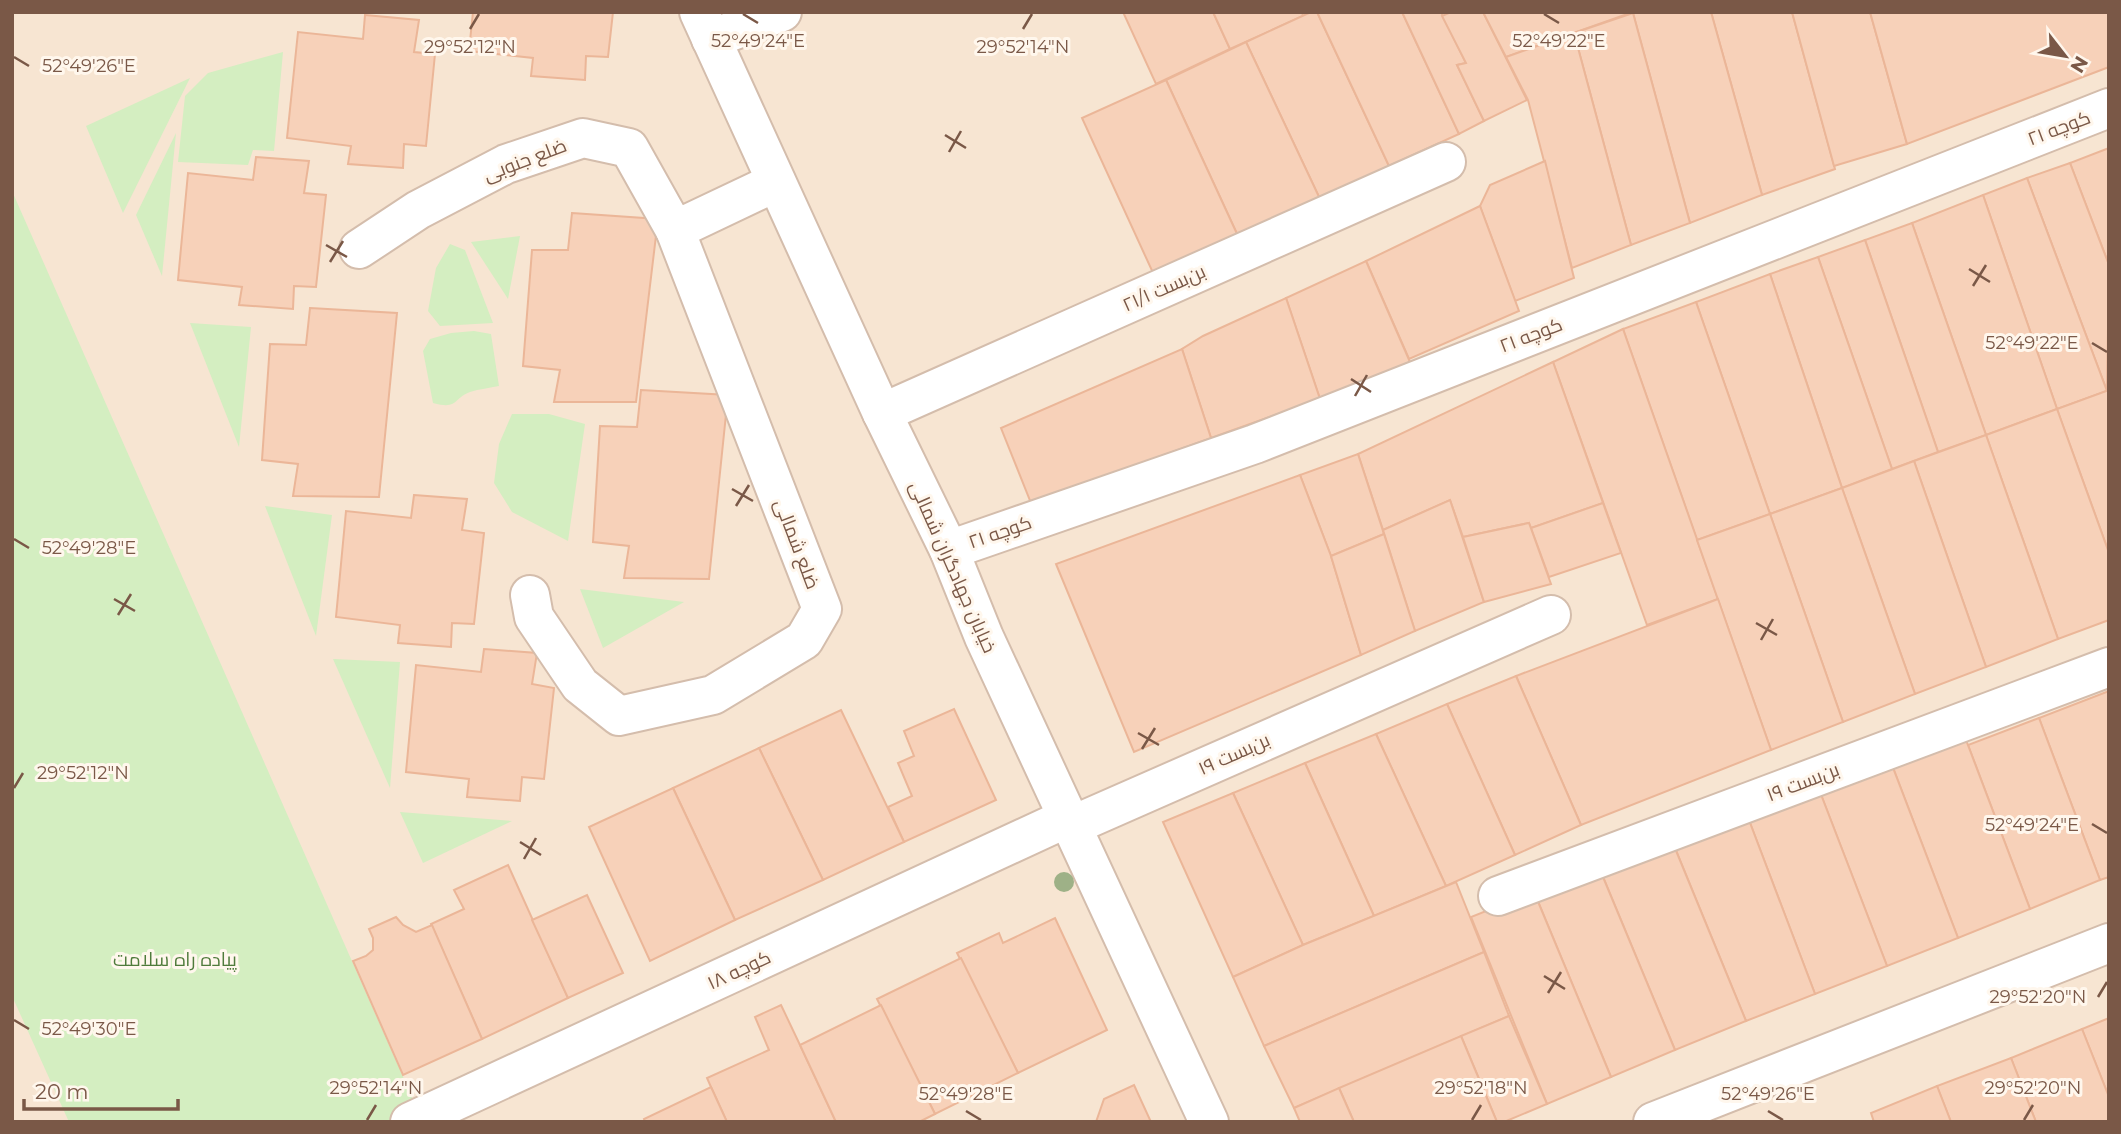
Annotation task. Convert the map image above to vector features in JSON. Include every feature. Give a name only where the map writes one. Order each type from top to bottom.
[{"type":"street","points":[[705,25],[782,12]]},
{"type":"street","name":"خیابان جهادگران شمالی","points":[[705,25],[882,413],[949,550],[984,637],[1209,1122]]},
{"type":"street","name":"کوچه ۲۱","points":[[949,550],[1255,444],[2109,108]]},
{"type":"street","name":"ضلع جنوبی","points":[[359,249],[418,210],[506,164],[583,138],[629,148],[675,230]]},
{"type":"street","name":"بن‌بست ۲۱/۱","points":[[882,413],[1446,162]]},
{"type":"street","points":[[675,230],[776,182]]},
{"type":"street","name":"ضلع شمالی","points":[[530,595],[534,617],[580,685],[619,716],[713,695],[804,640],[822,609],[675,230]]},
{"type":"street","name":"بن‌بست ۱۹","points":[[1069,822],[1551,615]]},
{"type":"street","name":"بن‌بست ۱۹","points":[[1498,896],[2109,667]]},
{"type":"street","name":"کوچه ۱۸","points":[[410,1122],[1069,822]]},
{"type":"street","points":[[1653,1122],[2109,943]]},
{"type":"shaded area","points":[[12,12],[2109,12],[2109,1122],[12,1122]]},
{"type":"green space","points":[[283,52],[274,151],[253,150],[248,165],[178,162],[185,96],[208,73]]},
{"type":"green space","points":[[190,78],[123,213],[86,126]]},
{"type":"green space","points":[[176,133],[162,276],[136,215]]},
{"type":"green space","name":"پیاده راه سلامت","points":[[12,191],[423,1122],[69,1122],[12,996]]},
{"type":"green space","points":[[520,236],[508,299],[471,242]]},
{"type":"green space","points":[[450,244],[465,250],[493,323],[440,326],[428,311],[436,268]]},
{"type":"green space","points":[[190,323],[251,327],[239,447]]},
{"type":"green space","points":[[474,331],[491,334],[499,386],[470,392],[452,404],[433,403],[423,351],[430,339],[451,333]]},
{"type":"green space","points":[[512,414],[549,414],[585,424],[568,541],[512,512],[494,483],[499,444]]},
{"type":"green space","points":[[265,506],[332,515],[316,636]]},
{"type":"green space","points":[[580,589],[684,602],[603,648]]},
{"type":"green space","points":[[333,659],[400,662],[390,788]]},
{"type":"green space","points":[[400,812],[512,821],[423,863]]},
{"type":"building","points":[[473,12],[613,12],[608,57],[586,56],[585,80],[531,76],[533,58],[469,51]]},
{"type":"building","points":[[1123,12],[1213,12],[1230,49],[1156,84]]},
{"type":"building","points":[[1213,12],[1302,12],[1303,16],[1230,49]]},
{"type":"building","points":[[1311,12],[1317,12],[1389,166],[1320,199],[1246,42]]},
{"type":"building","points":[[1317,12],[1402,12],[1459,134],[1389,166]]},
{"type":"building","points":[[1402,12],[1441,12],[1466,63],[1457,65],[1484,121],[1459,134]]},
{"type":"building","points":[[1451,12],[1483,12],[1527,100],[1484,121],[1457,65],[1466,63],[1442,16]]},
{"type":"building","points":[[1483,12],[1633,12],[1506,57]]},
{"type":"building","points":[[1711,12],[1792,12],[1835,169],[1762,195]]},
{"type":"building","points":[[1711,12],[1762,195],[1690,223],[1633,13]]},
{"type":"building","points":[[1792,12],[1870,12],[1907,144],[1834,166]]},
{"type":"building","points":[[1870,12],[2109,12],[2109,67],[1907,144]]},
{"type":"building","points":[[1633,13],[1690,223],[1631,245],[1574,33]]},
{"type":"building","points":[[365,15],[419,20],[414,52],[435,54],[426,146],[404,144],[403,168],[348,164],[351,146],[287,138],[298,32],[363,39]]},
{"type":"building","points":[[1574,33],[1631,245],[1572,268],[1528,100],[1506,57]]},
{"type":"building","points":[[1246,42],[1320,199],[1238,236],[1166,80]]},
{"type":"building","points":[[1166,80],[1238,236],[1154,275],[1082,118]]},
{"type":"building","points":[[2109,148],[2109,265],[2070,163]]},
{"type":"building","points":[[256,157],[309,161],[304,193],[326,195],[316,287],[294,286],[293,309],[239,305],[242,287],[178,280],[188,173],[253,180]]},
{"type":"building","points":[[1545,161],[1574,278],[1515,301],[1480,206],[1490,185]]},
{"type":"building","points":[[2070,163],[2109,265],[2107,391],[2027,178]]},
{"type":"building","points":[[2027,178],[2107,391],[2057,409],[1983,195]]},
{"type":"building","points":[[1983,195],[2057,409],[1986,435],[1912,223]]},
{"type":"building","points":[[1480,206],[1519,311],[1409,359],[1366,261]]},
{"type":"building","points":[[572,213],[658,219],[636,402],[554,402],[560,370],[523,366],[532,250],[568,250]]},
{"type":"building","points":[[1912,223],[1986,435],[1938,452],[1865,240]]},
{"type":"building","points":[[1865,240],[1938,452],[1892,469],[1818,257]]},
{"type":"building","points":[[1818,257],[1892,469],[1842,488],[1770,274]]},
{"type":"building","points":[[1366,261],[1410,362],[1320,399],[1286,298]]},
{"type":"building","points":[[1770,274],[1842,488],[1770,514],[1696,302]]},
{"type":"building","points":[[1286,298],[1320,399],[1211,438],[1182,349],[1203,336]]},
{"type":"building","points":[[1696,302],[1770,514],[1697,540],[1623,329]]},
{"type":"building","points":[[310,308],[397,313],[379,497],[293,496],[298,464],[262,460],[270,344],[306,345]]},
{"type":"building","points":[[1623,329],[1718,599],[1647,625],[1553,362]]},
{"type":"building","points":[[1182,349],[1211,438],[1031,503],[1001,428]]},
{"type":"building","points":[[1553,362],[1603,503],[1531,528],[1529,523],[1463,537],[1450,500],[1383,530],[1358,454]]},
{"type":"building","points":[[641,390],[728,395],[709,579],[624,578],[629,546],[593,542],[600,426],[637,427]]},
{"type":"building","points":[[2109,390],[2109,553],[2057,409]]},
{"type":"building","points":[[2057,409],[2109,553],[2109,620],[2058,639],[1986,435]]},
{"type":"building","points":[[1986,435],[2058,639],[1986,667],[1914,461]]},
{"type":"building","points":[[1358,454],[1384,534],[1331,556],[1300,475]]},
{"type":"building","points":[[1914,461],[1986,667],[1915,694],[1842,488]]},
{"type":"building","points":[[1300,475],[1331,556],[1361,655],[1134,752],[1056,564]]},
{"type":"building","points":[[1842,488],[1915,694],[1843,722],[1770,514]]},
{"type":"building","points":[[414,495],[467,499],[462,530],[484,533],[474,624],[452,623],[451,647],[398,643],[400,625],[336,617],[346,511],[411,518]]},
{"type":"building","points":[[1450,500],[1484,602],[1415,631],[1383,530]]},
{"type":"building","points":[[1603,503],[1621,553],[1549,577],[1531,528]]},
{"type":"building","points":[[1770,514],[1843,722],[1771,750],[1697,540]]},
{"type":"building","points":[[1529,523],[1551,584],[1484,602],[1463,537]]},
{"type":"building","points":[[1384,534],[1415,631],[1361,655],[1331,556]]},
{"type":"building","points":[[1718,599],[1771,750],[1581,825],[1516,676]]},
{"type":"building","points":[[484,649],[537,653],[532,684],[554,688],[544,779],[522,777],[520,801],[467,797],[469,779],[406,772],[416,665],[481,672]]},
{"type":"building","points":[[1516,676],[1581,825],[1515,855],[1447,704]]},
{"type":"building","points":[[2109,691],[2109,877],[2100,880],[2039,718]]},
{"type":"building","points":[[1447,704],[1515,855],[1446,886],[1376,734]]},
{"type":"building","points":[[954,709],[996,800],[904,842],[888,807],[912,796],[898,763],[914,756],[904,731]]},
{"type":"building","points":[[841,710],[904,842],[823,880],[759,748]]},
{"type":"building","points":[[2039,718],[2100,880],[2030,909],[1968,745]]},
{"type":"building","points":[[1960,724],[2030,909],[1958,938],[1887,752]]},
{"type":"building","points":[[1376,734],[1446,886],[1374,916],[1305,763]]},
{"type":"building","points":[[759,748],[823,880],[735,920],[673,788]]},
{"type":"building","points":[[1887,752],[1958,938],[1887,966],[1815,779]]},
{"type":"building","points":[[1305,763],[1374,916],[1303,945],[1233,793]]},
{"type":"building","points":[[1815,779],[1887,966],[1815,994],[1744,807]]},
{"type":"building","points":[[673,788],[735,920],[650,961],[589,827]]},
{"type":"building","points":[[1233,793],[1303,945],[1233,977],[1163,822]]},
{"type":"building","points":[[1744,807],[1815,994],[1746,1021],[1670,836]]},
{"type":"building","points":[[1670,836],[1746,1021],[1675,1050],[1598,865]]},
{"type":"building","points":[[508,865],[568,998],[482,1039],[431,924],[464,909],[454,890]]},
{"type":"building","points":[[1598,865],[1675,1050],[1611,1077],[1534,892]]},
{"type":"building","points":[[1456,882],[1484,952],[1264,1046],[1233,977]]},
{"type":"building","points":[[1534,892],[1611,1077],[1547,1104],[1471,917]]},
{"type":"building","points":[[587,895],[623,973],[568,998],[532,920]]},
{"type":"building","points":[[396,917],[403,925],[416,932],[432,925],[482,1039],[403,1075],[353,961],[373,950],[373,938],[369,929]]},
{"type":"building","points":[[1055,918],[1107,1030],[1018,1073],[957,953],[999,933],[1003,943]]},
{"type":"building","points":[[1484,952],[1509,1016],[1294,1108],[1264,1046]]},
{"type":"building","points":[[961,958],[1018,1073],[935,1114],[877,999]]},
{"type":"building","points":[[781,1005],[836,1122],[727,1122],[707,1078],[769,1050],[755,1017]]},
{"type":"building","points":[[881,1005],[935,1114],[919,1122],[836,1122],[800,1045]]},
{"type":"building","points":[[1509,1016],[1547,1104],[1504,1122],[1497,1122],[1461,1036]]},
{"type":"building","points":[[2109,1018],[2109,1097],[2082,1029]]},
{"type":"building","points":[[2082,1029],[2109,1097],[2109,1122],[2036,1122],[2011,1058]]},
{"type":"building","points":[[1461,1036],[1497,1122],[1354,1122],[1339,1088]]},
{"type":"building","points":[[2011,1058],[2036,1122],[1951,1122],[1937,1086]]},
{"type":"building","points":[[1134,1085],[1151,1122],[1096,1122],[1104,1099]]},
{"type":"building","points":[[1937,1086],[1951,1122],[1874,1122],[1871,1113]]},
{"type":"building","points":[[711,1087],[727,1122],[645,1122],[644,1119]]},
{"type":"building","points":[[1339,1088],[1354,1122],[1300,1122],[1294,1108]]}]
